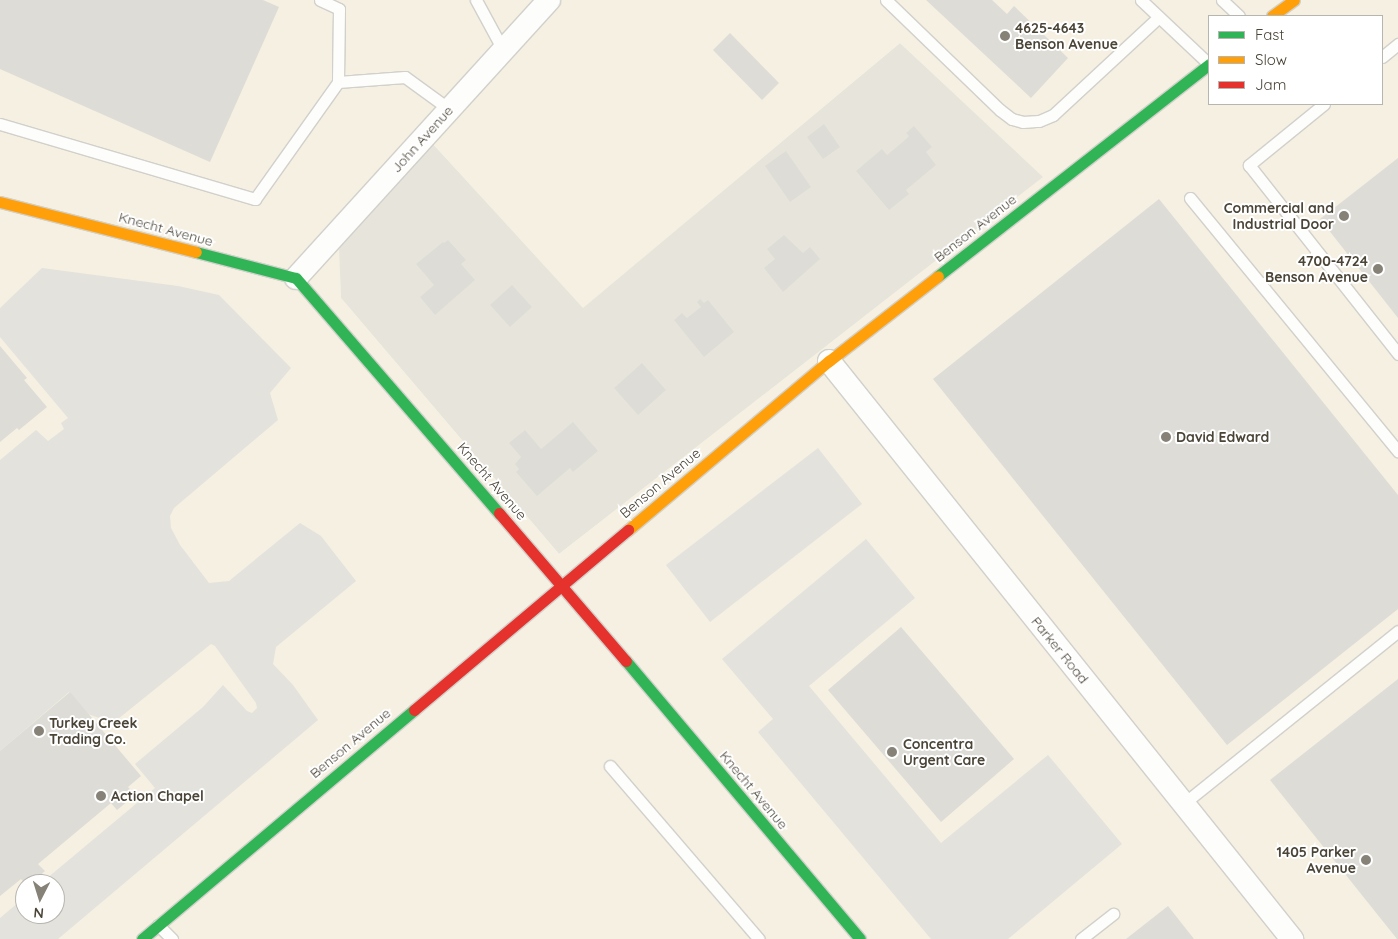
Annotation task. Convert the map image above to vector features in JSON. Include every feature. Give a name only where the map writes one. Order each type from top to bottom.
[{"type":"street","name":"John Avenue","points":[[296,278],[548,0]]},
{"type":"street","points":[[1273,15],[1294,0]]},
{"type":"street","name":"Benson Avenue","points":[[142,939],[561,584],[829,361],[1208,65]]},
{"type":"street","name":"Knecht Avenue","points":[[0,202],[296,278],[561,584],[860,939]]},
{"type":"street","name":"Parker Road","points":[[829,361],[1292,939]]},
{"type":"lane","points":[[0,124],[254,199],[338,82],[339,8],[320,0]]},
{"type":"lane","points":[[476,0],[503,50]]},
{"type":"lane","points":[[886,0],[1000,110],[1012,119],[1023,122],[1039,121],[1053,115],[1159,17]]},
{"type":"lane","points":[[1141,0],[1208,63]]},
{"type":"lane","points":[[1222,0],[1238,15]]},
{"type":"lane","points":[[1383,56],[1398,44]]},
{"type":"lane","points":[[338,82],[404,77],[449,109]]},
{"type":"lane","points":[[1323,105],[1250,165],[1398,354]]},
{"type":"lane","points":[[1190,198],[1398,451]]},
{"type":"lane","points":[[1183,804],[1398,631]]},
{"type":"lane","points":[[610,766],[760,939]]},
{"type":"lane","points":[[1081,939],[1112,914]]},
{"type":"lane","points":[[158,925],[172,939]]},
{"type":"shaded area","points":[[0,0],[1398,0],[1398,939],[0,939]],"holes":[[[900,43],[1043,177],[559,554],[341,298],[339,247],[432,143],[583,308]]]},
{"type":"shaded area","points":[[900,43],[1044,177],[559,554],[341,298],[338,247],[432,143],[583,307]]},
{"type":"shaded area","points":[[42,268],[178,286],[219,295],[291,368],[270,393],[278,420],[174,508],[170,516],[171,528],[180,545],[209,583],[229,581],[300,523],[321,536],[356,581],[276,647],[273,664],[293,685],[318,720],[58,939],[0,939],[0,918],[15,905],[15,924],[65,924],[65,874],[52,874],[155,788],[135,764],[203,707],[223,685],[247,711],[252,713],[257,708],[256,703],[215,646],[211,644],[113,723],[88,714],[69,692],[0,751],[0,460],[36,430],[48,441],[64,429],[61,423],[68,418],[0,337],[0,308]]},
{"type":"shaded area","points":[[818,448],[862,504],[710,622],[666,565]]},
{"type":"shaded area","points":[[866,539],[915,598],[809,686],[941,843],[1048,755],[1122,844],[1008,939],[931,939],[758,732],[773,719],[722,659]]},
{"type":"building","points":[[0,0],[263,0],[279,7],[210,162],[0,69]]},
{"type":"building","name":"4625-4643 Benson Avenue","points":[[926,0],[992,0],[1007,14],[1014,6],[1068,58],[1031,98]]},
{"type":"building","points":[[730,33],[779,83],[762,100],[713,50]]},
{"type":"building","points":[[824,124],[840,147],[823,159],[807,137]]},
{"type":"building","points":[[914,126],[932,147],[926,152],[936,165],[906,190],[909,194],[889,210],[856,171],[882,149],[887,155],[909,136],[906,133]]},
{"type":"building","points":[[786,151],[811,187],[790,202],[765,166]]},
{"type":"building","name":"4700-4724 Benson Avenue","points":[[1398,158],[1398,318],[1320,219]]},
{"type":"building","name":"David Edward","points":[[1159,199],[1398,495],[1398,609],[1227,745],[933,379]]},
{"type":"building","points":[[784,235],[803,253],[810,247],[820,259],[783,292],[764,268],[775,259],[767,249]]},
{"type":"building","points":[[448,240],[466,260],[461,264],[475,280],[435,315],[420,297],[434,285],[416,264]]},
{"type":"building","points":[[512,285],[532,307],[510,327],[490,305]]},
{"type":"building","points":[[700,299],[704,303],[708,300],[734,332],[704,357],[674,320],[682,313],[687,318],[701,307],[697,302]]},
{"type":"building","points":[[0,346],[27,378],[24,380],[47,407],[19,430],[17,428],[0,442]]},
{"type":"building","points":[[642,363],[666,390],[638,415],[614,388]]},
{"type":"building","points":[[573,422],[598,451],[573,472],[570,468],[537,496],[516,472],[519,469],[515,464],[521,457],[509,443],[525,430],[541,449]]},
{"type":"building","points":[[901,627],[1014,759],[941,822],[828,690]]},
{"type":"building","name":"1405 Parker Avenue","points":[[1398,679],[1398,939],[1397,939],[1270,780]]},
{"type":"building","points":[[70,692],[141,776],[128,787],[135,795],[117,810],[111,803],[38,864],[45,871],[42,874],[15,874],[15,884],[0,896],[0,751]]},
{"type":"building","points":[[1168,906],[1194,939],[1126,939]]},
{"type":"traffic: fast","points":[[938,276],[1208,65]]},
{"type":"traffic: fast","points":[[196,252],[296,278],[499,513]]},
{"type":"traffic: fast","points":[[626,661],[860,939]]},
{"type":"traffic: fast","points":[[142,939],[414,710]]},
{"type":"traffic: slow","points":[[1273,15],[1294,0]]},
{"type":"traffic: slow","points":[[0,202],[196,252]]},
{"type":"traffic: slow","points":[[628,530],[829,361],[938,276]]},
{"type":"traffic: jam","points":[[499,513],[626,661]]},
{"type":"traffic: jam","points":[[414,710],[628,530]]},
{"type":"place","name":"4625-4643 Benson Avenue","points":[[1005,36]]},
{"type":"place","name":"Commercial and Industrial Door","points":[[1344,216]]},
{"type":"place","name":"4700-4724 Benson Avenue","points":[[1378,269]]},
{"type":"place","name":"David Edward","points":[[1166,437]]},
{"type":"place","name":"Turkey Creek Trading Co.","points":[[39,731]]},
{"type":"place","name":"Concentra Urgent Care","points":[[892,752]]},
{"type":"place","name":"Action Chapel","points":[[101,796]]},
{"type":"place","name":"1405 Parker Avenue","points":[[1366,860]]}]
